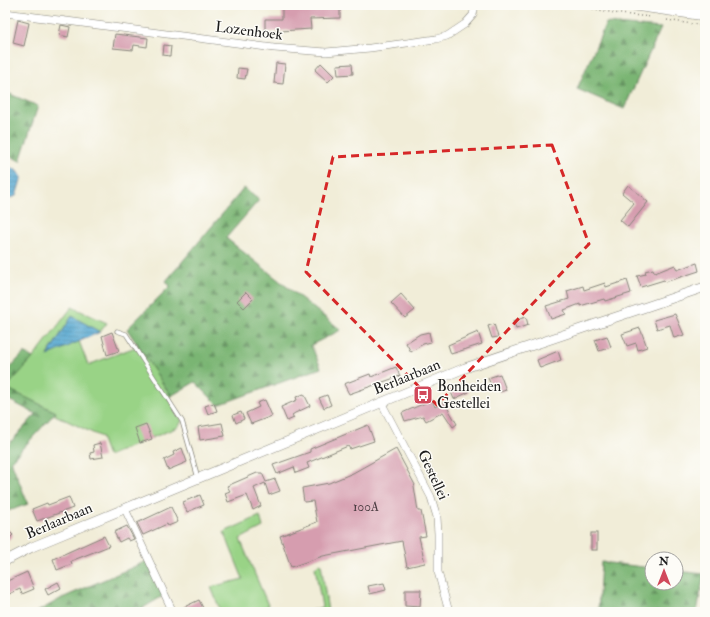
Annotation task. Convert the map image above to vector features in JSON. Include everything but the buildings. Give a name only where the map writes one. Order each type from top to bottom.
[{"type":"main road","points":[[635,5],[705,15]]},
{"type":"street","name":"Lozenhoek","points":[[5,13],[274,48],[326,52],[370,48],[436,39],[446,36],[465,24],[473,15],[476,5]]},
{"type":"street","name":"Berlaarbaan","points":[[5,561],[32,547],[125,510],[381,402],[517,349],[705,286]]},
{"type":"street","name":"Gestellei","points":[[381,402],[431,497],[437,517],[438,572],[450,612]]},
{"type":"street","points":[[125,510],[173,612]]},
{"type":"lane","points":[[117,331],[126,334],[182,421],[199,479]]},
{"type":"path","points":[[573,5],[620,14],[656,18]]},
{"type":"path","points":[[663,19],[705,26]]},
{"type":"highlighted area","points":[[552,145],[589,244],[437,405],[306,272],[333,157]]},
{"type":"green space","points":[[606,23],[661,28],[624,109],[577,89]]},
{"type":"green space","points":[[5,92],[38,106],[20,161],[5,153]]},
{"type":"green space","points":[[244,188],[259,200],[226,238],[341,330],[311,345],[321,368],[218,405],[195,382],[171,396],[127,329],[170,286],[166,281]]},
{"type":"green space","points":[[72,307],[107,323],[100,332],[72,317],[47,355],[79,341],[88,365],[138,346],[171,396],[168,398],[182,421],[178,427],[108,456],[101,437],[55,415],[56,412],[5,388],[33,358]]},
{"type":"green space","points":[[24,353],[33,358],[6,388],[56,412],[11,461],[28,504],[5,512],[5,445],[8,445],[36,414],[5,398],[5,373]]},
{"type":"green space","points":[[260,516],[263,527],[240,539],[271,612],[221,612],[211,587],[243,579],[224,532]]},
{"type":"green space","points":[[147,561],[163,596],[136,612],[37,612],[62,598]]},
{"type":"green space","points":[[601,562],[644,567],[644,591],[684,591],[684,572],[704,574],[697,612],[598,612]]},
{"type":"green space","points":[[321,563],[328,612],[307,612],[322,607],[315,567]]},
{"type":"water","points":[[5,166],[15,169],[22,177],[16,196],[5,200]]},
{"type":"water","points":[[72,316],[100,332],[47,356]]},
{"type":"place","name":"Bonheiden Gestellei","points":[[423,395]]}]
